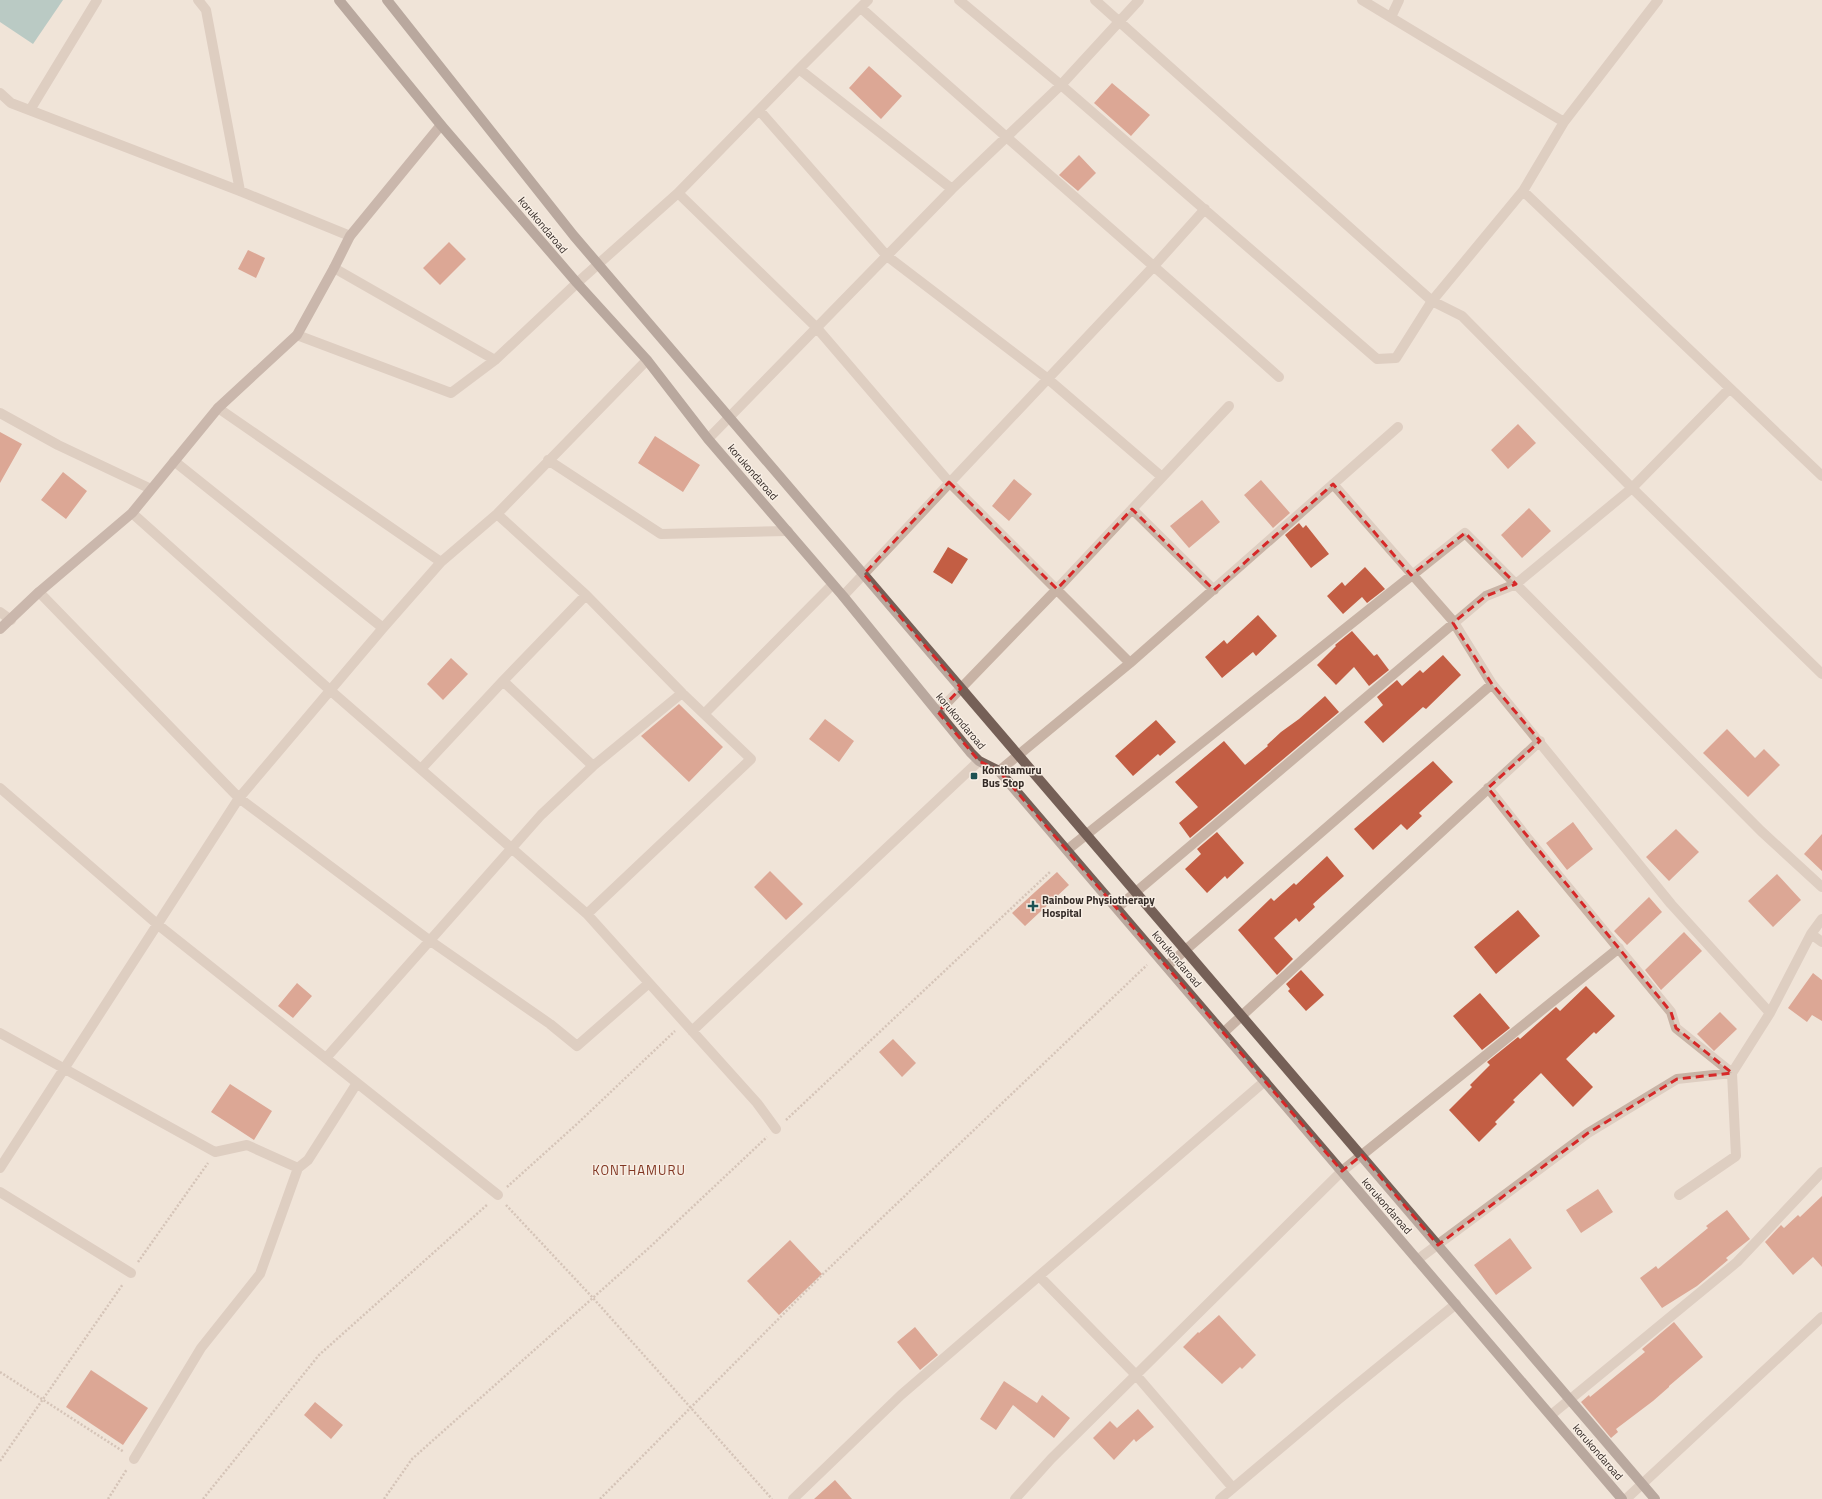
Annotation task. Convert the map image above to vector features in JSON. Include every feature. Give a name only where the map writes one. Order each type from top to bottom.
[{"type":"main road","name":"korukondaroad","points":[[339,0],[441,125],[577,283],[647,360],[708,438],[788,531],[832,586],[843,596],[979,761],[999,771],[1622,1499]]},
{"type":"main road","points":[[387,0],[574,236],[1656,1499]]},
{"type":"main road","points":[[0,629],[39,592],[132,513],[218,408],[297,335],[350,236],[441,125]]},
{"type":"street","points":[[30,110],[97,0]]},
{"type":"street","points":[[198,0],[206,10],[240,190]]},
{"type":"street","points":[[297,335],[451,394],[495,360],[577,283],[678,193],[868,0]]},
{"type":"street","points":[[959,0],[1205,209],[1377,359],[1396,358],[1432,301],[1523,191],[1564,122],[1658,0]]},
{"type":"street","points":[[1095,0],[1432,301],[1462,316],[1632,488],[1822,674]]},
{"type":"street","points":[[708,438],[952,189],[1061,86],[1118,21],[1139,0]]},
{"type":"street","points":[[1362,0],[1564,122]]},
{"type":"street","points":[[1391,17],[1399,0]]},
{"type":"street","points":[[861,8],[1006,138],[1279,377]]},
{"type":"street","points":[[799,69],[952,189]]},
{"type":"street","points":[[0,93],[11,103],[240,190],[350,236]]},
{"type":"street","points":[[759,110],[887,256],[1048,379],[1162,477]]},
{"type":"street","points":[[1523,191],[1822,476]]},
{"type":"street","points":[[678,193],[816,327],[949,482],[1130,663]]},
{"type":"street","points":[[843,596],[1154,266],[1205,209]]},
{"type":"street","points":[[334,268],[495,360]]},
{"type":"street","points":[[0,1168],[239,798],[441,562],[497,514],[647,360]]},
{"type":"street","points":[[1117,908],[1486,596],[1516,584],[1632,488],[1729,389]]},
{"type":"street","points":[[938,712],[1057,589],[1229,406]]},
{"type":"street","points":[[218,408],[441,562]]},
{"type":"street","points":[[0,413],[58,445],[151,489]]},
{"type":"street","points":[[999,771],[1130,663],[1398,427]]},
{"type":"street","points":[[548,460],[661,534],[788,531]]},
{"type":"street","points":[[174,461],[383,628]]},
{"type":"street","points":[[1333,484],[1453,623],[1492,684],[1540,741],[1671,904],[1770,1013]]},
{"type":"street","points":[[1132,509],[1214,590]]},
{"type":"street","points":[[132,513],[331,691],[587,914],[757,1103],[776,1128]]},
{"type":"street","points":[[497,514],[586,595],[682,693],[751,759],[587,914]]},
{"type":"street","points":[[1067,850],[1465,533],[1761,831],[1822,887]]},
{"type":"street","points":[[704,714],[832,586]]},
{"type":"street","points":[[39,592],[239,798],[429,940],[550,1024],[576,1046],[649,984]]},
{"type":"street","points":[[421,769],[502,681],[586,595]]},
{"type":"street","points":[[0,612],[11,620]]},
{"type":"street","points":[[502,681],[593,766]]},
{"type":"street","points":[[1167,966],[1492,684]]},
{"type":"street","points":[[326,1058],[541,815],[593,766],[682,693]]},
{"type":"street","points":[[1223,1033],[1540,741]]},
{"type":"street","points":[[692,1030],[979,761]]},
{"type":"street","points":[[0,788],[157,924],[498,1196]]},
{"type":"street","points":[[1488,788],[1528,840],[1671,1012],[1676,1028],[1732,1073]]},
{"type":"street","points":[[1680,1195],[1736,1156],[1732,1073],[1770,1013],[1811,934],[1822,919]]},
{"type":"street","points":[[1811,934],[1822,942]]},
{"type":"street","points":[[1015,1499],[1050,1459],[1342,1171],[1619,948]]},
{"type":"street","points":[[0,1033],[216,1152],[247,1145],[298,1168]]},
{"type":"street","points":[[1418,1260],[1588,1133],[1677,1079],[1732,1073]]},
{"type":"street","points":[[793,1499],[901,1395],[1265,1081]]},
{"type":"street","points":[[134,1459],[201,1348],[260,1274],[298,1168],[308,1160],[357,1083]]},
{"type":"street","points":[[1551,1415],[1738,1262],[1822,1172]]},
{"type":"street","points":[[0,1192],[131,1273]]},
{"type":"street","points":[[1039,1276],[1136,1375],[1233,1488]]},
{"type":"street","points":[[1220,1499],[1338,1399],[1456,1304]]},
{"type":"street","points":[[1626,1499],[1822,1317]]},
{"type":"path","points":[[384,1499],[412,1458],[593,1298],[1051,872]]},
{"type":"path","points":[[600,1499],[824,1273],[1158,955]]},
{"type":"path","points":[[203,1499],[319,1355],[578,1124],[684,1022]]},
{"type":"path","points":[[0,1461],[216,1152]]},
{"type":"path","points":[[498,1196],[593,1298],[772,1499]]},
{"type":"path","points":[[0,1372],[134,1459],[108,1499]]},
{"type":"highlighted area","points":[[949,482],[1057,589],[1132,509],[1214,590],[1333,484],[1411,575],[1465,533],[1516,584],[1486,596],[1453,623],[1492,684],[1540,741],[1488,788],[1671,1012],[1676,1028],[1732,1073],[1677,1079],[1588,1133],[1438,1245],[1362,1155],[1342,1171],[999,771],[979,761],[971,753],[938,712],[961,688],[864,574]]},
{"type":"water","points":[[0,0],[63,0],[33,44],[0,22]]},
{"type":"building","points":[[869,66],[902,96],[881,119],[849,88]]},
{"type":"building","points":[[1112,83],[1150,115],[1131,136],[1094,103]]},
{"type":"building","points":[[1079,155],[1096,173],[1078,191],[1059,175]]},
{"type":"building","points":[[449,242],[466,259],[440,285],[423,268]]},
{"type":"building","points":[[248,250],[265,258],[256,278],[238,269]]},
{"type":"building","points":[[1518,424],[1536,443],[1508,469],[1491,450]]},
{"type":"building","points":[[0,432],[22,444],[0,483]]},
{"type":"building","points":[[655,436],[700,465],[683,492],[638,463]]},
{"type":"building","points":[[63,472],[87,491],[66,519],[41,500]]},
{"type":"building","points":[[1014,479],[1032,494],[1009,521],[992,506]]},
{"type":"building","points":[[1261,480],[1290,513],[1273,528],[1244,495]]},
{"type":"building","points":[[1202,500],[1220,522],[1189,548],[1170,526]]},
{"type":"building","points":[[1529,508],[1551,531],[1522,558],[1501,535]]},
{"type":"building","points":[[1299,523],[1303,528],[1306,525],[1329,554],[1311,568],[1285,535]]},
{"type":"building","points":[[948,547],[968,559],[952,584],[933,572]]},
{"type":"building","points":[[1365,567],[1385,589],[1367,603],[1362,597],[1343,614],[1327,596],[1342,582],[1345,586]]},
{"type":"building","points":[[1258,615],[1277,636],[1256,656],[1253,652],[1222,678],[1205,657],[1224,640],[1227,644]]},
{"type":"building","points":[[1352,631],[1374,656],[1377,654],[1389,670],[1369,686],[1354,667],[1336,685],[1317,665],[1336,646],[1335,645]]},
{"type":"building","points":[[1443,655],[1461,675],[1426,709],[1423,707],[1383,743],[1364,722],[1383,705],[1377,697],[1397,680],[1402,686],[1420,670],[1423,673]]},
{"type":"building","points":[[451,658],[468,674],[443,700],[427,684]]},
{"type":"building","points":[[1325,696],[1339,712],[1190,838],[1179,823],[1198,807],[1175,782],[1224,741],[1245,765],[1268,746],[1267,745],[1281,732],[1299,719]]},
{"type":"building","points":[[679,704],[723,747],[689,782],[641,736]]},
{"type":"building","points":[[825,719],[854,741],[839,762],[809,739]]},
{"type":"building","points":[[1156,720],[1176,742],[1160,756],[1158,754],[1133,776],[1115,756]]},
{"type":"building","points":[[1727,729],[1755,758],[1764,749],[1780,765],[1748,797],[1703,753]]},
{"type":"building","points":[[1433,761],[1453,782],[1419,813],[1422,816],[1407,830],[1401,824],[1373,850],[1354,829]]},
{"type":"building","points":[[1573,822],[1593,849],[1567,870],[1546,843]]},
{"type":"building","points":[[1676,829],[1699,852],[1669,881],[1646,857]]},
{"type":"building","points":[[1217,832],[1244,863],[1227,879],[1225,876],[1207,893],[1185,869],[1201,854],[1197,849]]},
{"type":"building","points":[[1822,834],[1822,871],[1804,854]]},
{"type":"building","points":[[1327,856],[1344,876],[1313,904],[1315,907],[1299,922],[1296,918],[1274,938],[1293,959],[1277,975],[1238,930],[1271,898],[1274,901],[1294,883],[1296,885]]},
{"type":"building","points":[[770,871],[803,904],[786,920],[754,887]]},
{"type":"building","points":[[1057,872],[1069,885],[1025,926],[1012,913]]},
{"type":"building","points":[[1777,874],[1801,900],[1773,927],[1748,901]]},
{"type":"building","points":[[1649,897],[1662,912],[1627,945],[1614,931]]},
{"type":"building","points":[[1518,910],[1540,936],[1496,974],[1474,947]]},
{"type":"building","points":[[1684,932],[1702,951],[1661,990],[1645,970]]},
{"type":"building","points":[[1301,970],[1324,995],[1306,1011],[1288,991],[1290,989],[1286,984]]},
{"type":"building","points":[[1813,973],[1822,980],[1822,1021],[1812,1015],[1807,1022],[1788,1008]]},
{"type":"building","points":[[297,983],[312,996],[293,1018],[278,1006]]},
{"type":"building","points":[[1586,986],[1615,1016],[1596,1034],[1594,1032],[1566,1059],[1593,1087],[1573,1107],[1541,1073],[1513,1100],[1515,1102],[1495,1122],[1497,1124],[1479,1142],[1449,1110],[1472,1087],[1470,1085],[1490,1065],[1487,1062],[1518,1037],[1520,1039],[1556,1007],[1560,1011]]},
{"type":"building","points":[[1480,993],[1510,1028],[1482,1050],[1453,1016]]},
{"type":"building","points":[[1720,1012],[1737,1029],[1714,1051],[1697,1034]]},
{"type":"building","points":[[893,1039],[916,1063],[902,1077],[879,1052]]},
{"type":"building","points":[[230,1084],[272,1111],[254,1140],[211,1112]]},
{"type":"building","points":[[1598,1189],[1613,1212],[1581,1233],[1566,1210]]},
{"type":"building","points":[[1822,1196],[1822,1267],[1813,1257],[1793,1275],[1765,1242],[1781,1225],[1784,1228],[1798,1215],[1800,1217]]},
{"type":"building","points":[[1727,1210],[1750,1239],[1726,1258],[1728,1260],[1697,1286],[1662,1308],[1640,1278],[1656,1266],[1658,1269],[1708,1228],[1706,1226]]},
{"type":"building","points":[[1510,1238],[1532,1268],[1496,1295],[1474,1265]]},
{"type":"building","points":[[790,1240],[822,1274],[779,1315],[747,1281]]},
{"type":"building","points":[[1219,1315],[1256,1355],[1242,1369],[1240,1367],[1222,1384],[1183,1347],[1198,1332],[1199,1333]]},
{"type":"building","points":[[1674,1322],[1703,1357],[1653,1401],[1616,1429],[1618,1432],[1611,1438],[1581,1402],[1589,1395],[1590,1397],[1645,1352],[1642,1349]]},
{"type":"building","points":[[915,1327],[938,1355],[920,1370],[897,1342]]},
{"type":"building","points":[[91,1370],[148,1408],[123,1445],[66,1407]]},
{"type":"building","points":[[1004,1381],[1037,1403],[1042,1395],[1070,1418],[1054,1438],[1013,1405],[996,1430],[980,1419]]},
{"type":"building","points":[[315,1402],[343,1425],[331,1439],[304,1415]]},
{"type":"building","points":[[1138,1409],[1154,1427],[1136,1442],[1134,1439],[1114,1460],[1093,1438],[1110,1421],[1117,1428]]},
{"type":"building","points":[[835,1480],[852,1499],[814,1499]]},
{"type":"place","name":"Konthamuru Bus Stop","points":[[974,776]]},
{"type":"place","name":"Rainbow Physiotherapy Hospital","points":[[1033,906]]},
{"type":"district","name":"KONTHAMURU","points":[[639,1170]]}]
